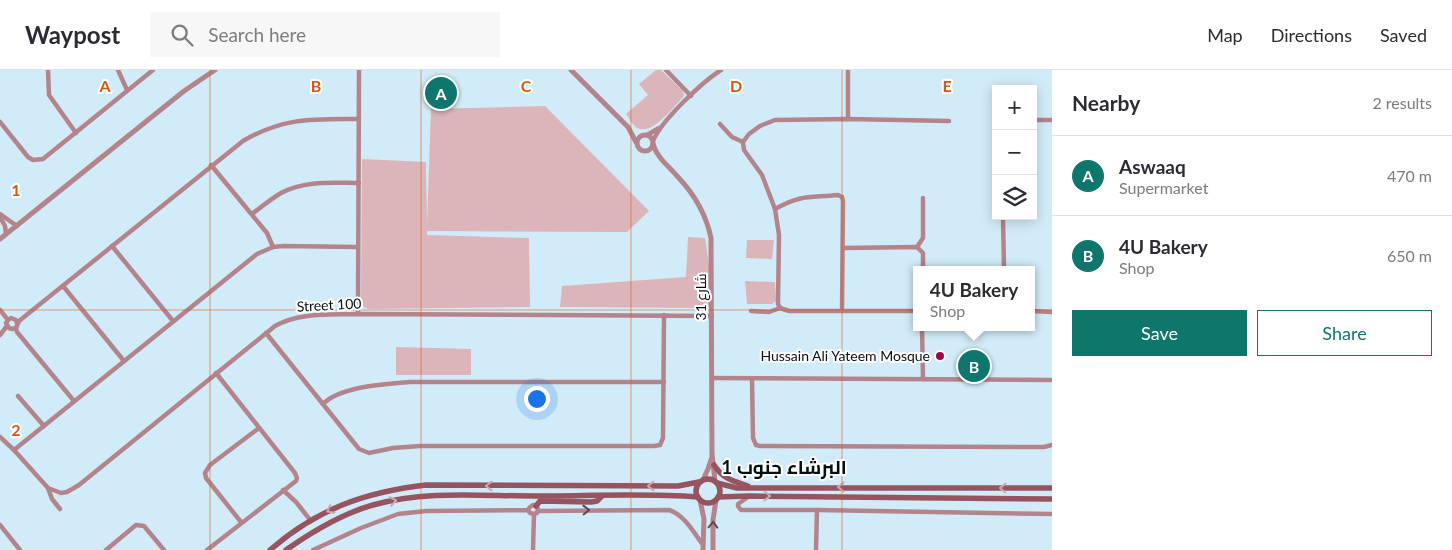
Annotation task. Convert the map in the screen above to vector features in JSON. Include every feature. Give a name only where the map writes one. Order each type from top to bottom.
[{"type":"main road","points":[[714,464],[722,476],[727,479],[753,487]]},
{"type":"main road","points":[[270,550],[311,521],[340,505],[387,491],[426,486],[678,486],[710,479],[736,488],[1052,488]]},
{"type":"main road","points":[[699,498],[696,488],[701,481]]},
{"type":"main road","points":[[716,482],[720,490],[717,499]]},
{"type":"main road","points":[[918,498],[950,495],[951,487]]},
{"type":"main road","points":[[286,550],[333,520],[373,505],[392,500],[438,496],[699,498],[708,503],[717,499],[749,496],[1052,498]]},
{"type":"main road","points":[[536,510],[540,501],[591,502],[597,501],[602,496]]},
{"type":"street","points":[[48,70],[48,89],[52,100],[76,133]]},
{"type":"street","points":[[118,70],[127,90]]},
{"type":"street","points":[[0,122],[24,153],[33,160],[43,159],[153,70]]},
{"type":"street","points":[[0,239],[184,91],[215,70]]},
{"type":"street","points":[[358,314],[359,70]]},
{"type":"street","points":[[571,70],[628,128],[639,149],[645,151],[651,148],[660,128],[691,96],[721,70]]},
{"type":"street","points":[[666,70],[691,96]]},
{"type":"street","points":[[848,70],[848,119]]},
{"type":"street","points":[[0,310],[12,329],[17,326],[63,286],[243,141],[283,123],[312,119],[358,120]]},
{"type":"street","points":[[913,311],[784,311],[780,308],[778,304],[779,235],[775,209],[769,189],[744,150],[743,142],[749,134],[760,126],[775,120],[949,121]]},
{"type":"street","points":[[1037,120],[1052,120]]},
{"type":"street","points":[[720,124],[732,136],[743,142]]},
{"type":"street","points":[[628,128],[646,135],[653,142]]},
{"type":"street","points":[[636,142],[639,137],[660,128]]},
{"type":"street","name":"شارع 31","points":[[653,142],[659,158]]},
{"type":"street","name":"شارع 31","points":[[645,151],[659,158],[678,177],[697,200],[708,224],[713,252],[712,454],[716,482]]},
{"type":"street","points":[[211,165],[267,233],[273,247]]},
{"type":"street","points":[[252,214],[280,194],[301,185],[313,183],[359,183]]},
{"type":"street","points":[[775,209],[802,197],[838,195],[842,197],[842,311]]},
{"type":"street","points":[[917,247],[923,238],[923,198]]},
{"type":"street","points":[[0,216],[16,226]]},
{"type":"street","points":[[0,216],[5,226],[6,234]]},
{"type":"street","points":[[1004,220],[1004,266]]},
{"type":"street","points":[[112,246],[173,321]]},
{"type":"street","points":[[14,450],[257,254],[273,247],[358,247]]},
{"type":"street","points":[[843,248],[917,247],[923,253],[923,266]]},
{"type":"street","points":[[63,286],[124,361]]},
{"type":"street","points":[[751,310],[773,311],[780,308]]},
{"type":"street","points":[[1035,312],[1052,312]]},
{"type":"street","name":"Street 100","points":[[48,488],[61,493],[74,489],[266,334],[279,324],[293,318],[313,315],[358,314],[712,316]]},
{"type":"street","points":[[266,334],[358,448],[369,453],[393,448],[420,446],[660,446],[663,441],[664,315]]},
{"type":"street","points":[[0,335],[11,318],[16,320],[20,336],[74,401]]},
{"type":"street","points":[[922,331],[923,379]]},
{"type":"street","points":[[207,550],[296,481],[297,475],[216,374]]},
{"type":"street","points":[[712,378],[1052,380]]},
{"type":"street","points":[[752,379],[753,438],[754,442],[760,446],[1044,447],[1052,445]]},
{"type":"street","points":[[323,404],[332,397],[355,390],[410,382],[664,382]]},
{"type":"street","points":[[18,396],[44,426]]},
{"type":"street","points":[[241,522],[206,478],[205,473],[210,465],[259,428]]},
{"type":"street","points":[[0,437],[48,488],[52,499],[60,509]]},
{"type":"street","name":"شارع 31","points":[[701,481],[708,469],[712,454]]},
{"type":"street","points":[[283,490],[296,502],[311,521]]},
{"type":"street","points":[[749,496],[738,504],[742,510],[1052,514]]},
{"type":"street","points":[[699,498],[704,519],[703,548]]},
{"type":"street","points":[[713,550],[713,520],[717,499]]},
{"type":"street","points":[[528,510],[531,506],[536,510]]},
{"type":"street","points":[[313,550],[361,528],[398,514],[426,511],[528,510],[530,513],[536,510],[669,510],[675,512],[686,521],[703,548]]},
{"type":"street","points":[[533,550],[536,510]]},
{"type":"street","points":[[816,550],[817,510]]},
{"type":"street","points":[[106,550],[136,525],[140,524],[144,526],[164,550]]},
{"type":"street","points":[[0,525],[20,550]]},
{"type":"shaded area","points":[[656,70],[661,70],[683,91],[684,96],[655,125],[642,129],[636,127],[626,114],[648,95],[639,84]]},
{"type":"shaded area","points":[[545,106],[649,211],[627,232],[427,231],[427,235],[529,238],[530,307],[369,309],[364,307],[361,303],[362,159],[426,162],[427,226],[431,109]]},
{"type":"shaded area","points":[[688,237],[705,238],[709,264],[709,306],[705,308],[560,307],[562,286],[686,277]]},
{"type":"shaded area","points":[[747,240],[774,240],[772,259],[746,258]]},
{"type":"shaded area","points":[[745,281],[775,282],[776,301],[772,304],[747,304]]},
{"type":"shaded area","points":[[396,347],[471,349],[471,375],[396,375]]},
{"type":"place","name":"Aswaaq","points":[[441,93]]},
{"type":"place","name":"Hussain Ali Yateem Mosque","points":[[940,356]]},
{"type":"place","name":"4U Bakery","points":[[974,366]]},
{"type":"district","name":"البرشاء جنوب 1","points":[[784,467]]}]
